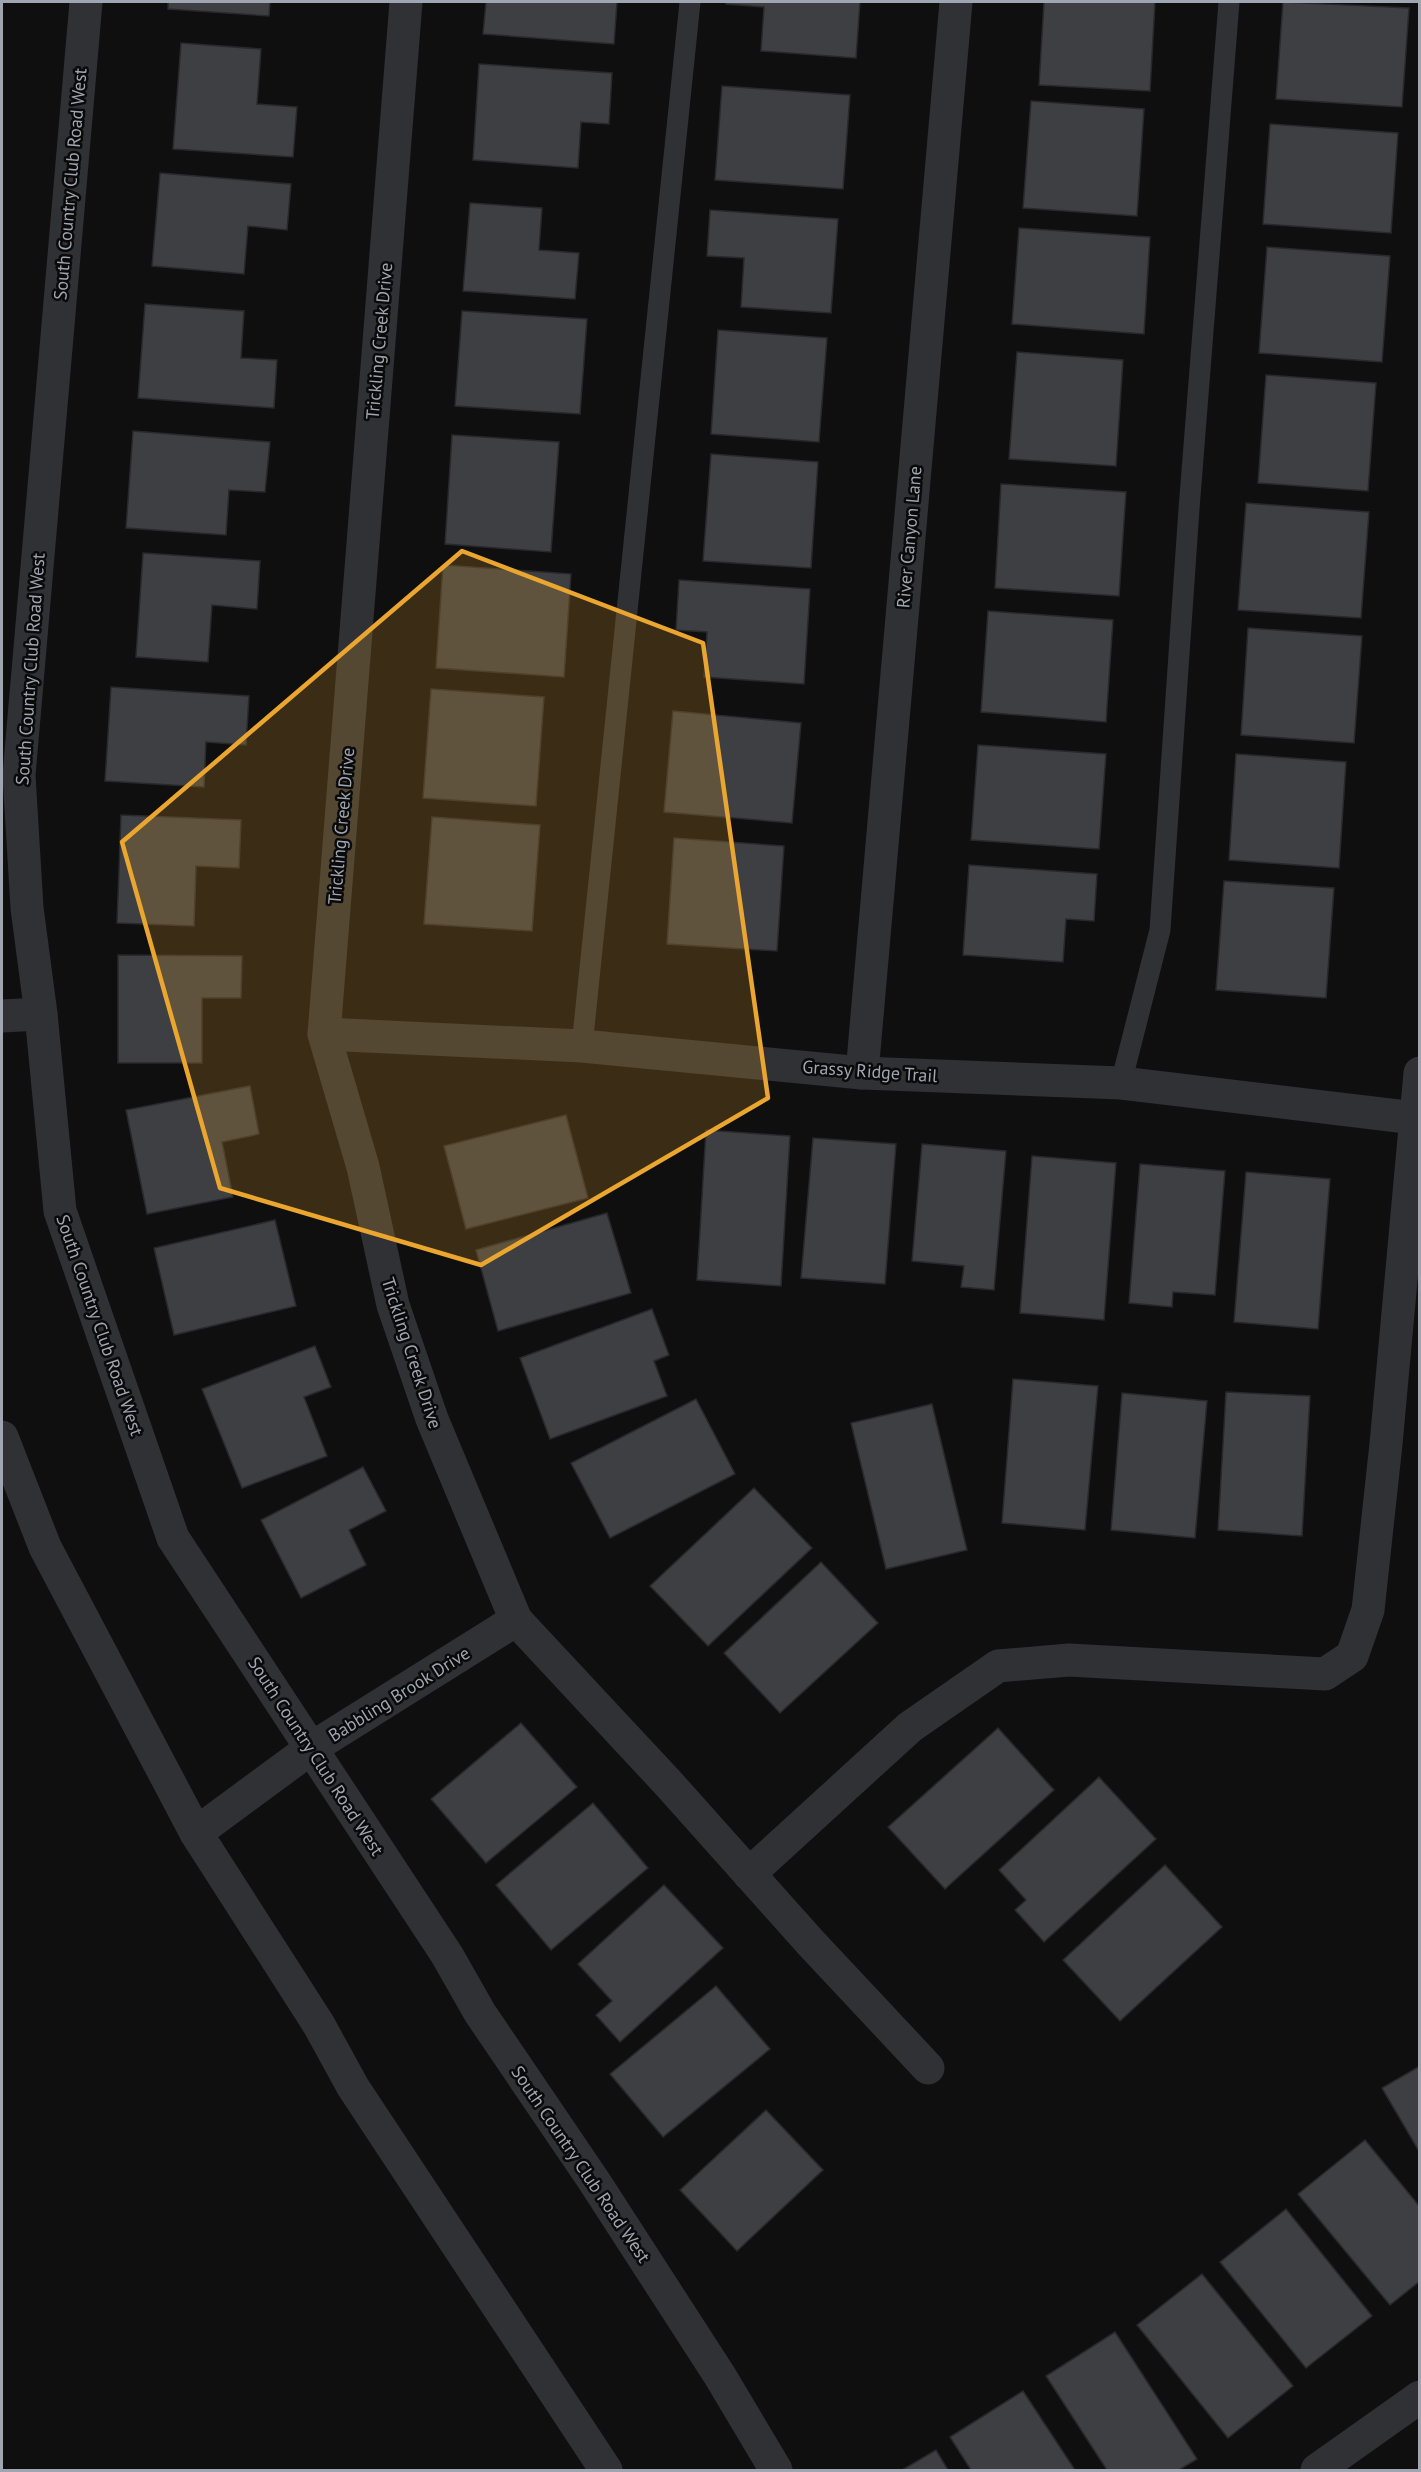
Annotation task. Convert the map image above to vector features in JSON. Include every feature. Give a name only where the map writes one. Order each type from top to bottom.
[{"type":"street","name":"South Country Club Road West","points":[[86,2],[20,775],[27,908],[41,1014],[60,1211],[173,1538],[447,1955],[480,2013],[720,2376],[776,2470]]},
{"type":"street","name":"Trickling Creek Drive","points":[[406,2],[324,1034],[363,1167],[393,1305],[432,1419],[516,1620]]},
{"type":"street","name":"River Canyon Lane","points":[[862,1073],[956,2]]},
{"type":"street","points":[[2,1016],[41,1014]]},
{"type":"street","name":"Grassy Ridge Trail","points":[[324,1034],[582,1046],[862,1073],[1121,1083],[1415,1118]]},
{"type":"street","points":[[749,1874],[910,1727],[998,1666],[1069,1660],[1325,1674],[1352,1656],[1368,1610],[1386,1444],[1419,1073]]},
{"type":"street","points":[[2,1437],[45,1547],[196,1833],[320,2025],[353,2087],[606,2470]]},
{"type":"street","points":[[516,1620],[928,2068]]},
{"type":"street","name":"Babbling Brook Drive","points":[[196,1833],[310,1749],[516,1620]]},
{"type":"street","points":[[1317,2470],[1419,2397]]},
{"type":"lane","points":[[582,1046],[690,2]]},
{"type":"lane","points":[[1121,1083],[1160,930],[1189,509],[1229,2]]},
{"type":"highlighted area","points":[[462,551],[703,643],[768,1098],[481,1265],[220,1188],[122,842]]},
{"type":"building","points":[[168,2],[270,2],[269,16],[168,9]]},
{"type":"building","points":[[486,2],[617,2],[614,44],[483,34]]},
{"type":"building","points":[[726,2],[860,2],[856,58],[761,51],[764,7],[726,4]]},
{"type":"building","points":[[1044,2],[1155,2],[1150,91],[1039,85]]},
{"type":"building","points":[[1283,2],[1409,8],[1402,107],[1276,99]]},
{"type":"building","points":[[181,43],[261,49],[257,104],[297,107],[293,157],[173,149]]},
{"type":"building","points":[[479,64],[612,73],[609,124],[581,122],[578,168],[473,160]]},
{"type":"building","points":[[722,86],[850,95],[843,189],[715,180]]},
{"type":"building","points":[[1031,101],[1144,109],[1137,216],[1023,208]]},
{"type":"building","points":[[1270,124],[1398,133],[1391,233],[1263,224]]},
{"type":"building","points":[[160,173],[291,184],[287,230],[248,226],[244,274],[152,266]]},
{"type":"building","points":[[470,203],[542,208],[539,250],[579,253],[575,299],[463,291]]},
{"type":"building","points":[[710,210],[838,219],[831,313],[741,307],[744,258],[707,256]]},
{"type":"building","points":[[1019,228],[1150,237],[1144,334],[1012,324]]},
{"type":"building","points":[[1267,247],[1390,256],[1382,362],[1259,353]]},
{"type":"building","points":[[145,304],[244,311],[241,358],[277,360],[274,408],[138,398]]},
{"type":"building","points":[[462,311],[587,319],[580,414],[455,406]]},
{"type":"building","points":[[718,330],[827,338],[819,442],[711,434]]},
{"type":"building","points":[[1017,352],[1123,360],[1116,466],[1009,459]]},
{"type":"building","points":[[1266,375],[1376,383],[1368,491],[1258,483]]},
{"type":"building","points":[[133,431],[270,442],[265,492],[229,490],[226,535],[126,528]]},
{"type":"building","points":[[452,435],[559,442],[551,552],[445,544]]},
{"type":"building","points":[[711,454],[818,462],[811,568],[703,561]]},
{"type":"building","points":[[1001,484],[1126,492],[1119,596],[995,588]]},
{"type":"building","points":[[1246,503],[1369,512],[1361,618],[1238,610]]},
{"type":"building","points":[[143,553],[260,561],[257,609],[212,605],[208,662],[136,657]]},
{"type":"building","points":[[443,565],[571,574],[564,677],[436,668]]},
{"type":"building","points":[[679,580],[810,589],[804,684],[704,677],[707,632],[676,630]]},
{"type":"building","points":[[988,611],[1113,620],[1106,722],[981,712]]},
{"type":"building","points":[[1248,628],[1362,636],[1354,743],[1241,735]]},
{"type":"building","points":[[111,687],[249,696],[246,745],[206,742],[204,787],[105,781]]},
{"type":"building","points":[[431,689],[544,697],[536,806],[423,798]]},
{"type":"building","points":[[673,711],[801,723],[792,823],[664,812]]},
{"type":"building","points":[[978,745],[1106,754],[1099,849],[971,840]]},
{"type":"building","points":[[1236,754],[1346,762],[1339,868],[1229,860]]},
{"type":"building","points":[[121,815],[241,820],[239,868],[196,866],[194,926],[117,923]]},
{"type":"building","points":[[432,817],[540,825],[532,931],[424,924]]},
{"type":"building","points":[[674,838],[784,846],[777,951],[667,944]]},
{"type":"building","points":[[969,865],[1097,874],[1094,921],[1066,919],[1063,962],[963,955]]},
{"type":"building","points":[[1224,881],[1334,888],[1326,998],[1216,990]]},
{"type":"building","points":[[118,955],[242,956],[241,998],[202,998],[202,1063],[118,1063]]},
{"type":"building","points":[[250,1086],[259,1134],[222,1142],[233,1197],[147,1214],[126,1110]]},
{"type":"building","points":[[566,1115],[588,1198],[466,1229],[444,1146]]},
{"type":"building","points":[[706,1130],[790,1136],[781,1286],[697,1280]]},
{"type":"building","points":[[813,1138],[896,1144],[885,1284],[801,1278]]},
{"type":"building","points":[[922,1144],[1006,1151],[994,1290],[961,1287],[964,1266],[912,1261]]},
{"type":"building","points":[[1032,1156],[1116,1163],[1104,1320],[1020,1313]]},
{"type":"building","points":[[1140,1164],[1225,1171],[1215,1295],[1173,1292],[1172,1307],[1129,1303]]},
{"type":"building","points":[[1246,1172],[1330,1179],[1318,1329],[1234,1322]]},
{"type":"building","points":[[607,1213],[631,1293],[498,1331],[476,1250]]},
{"type":"building","points":[[275,1220],[296,1306],[174,1335],[154,1248]]},
{"type":"building","points":[[652,1309],[669,1355],[654,1361],[667,1396],[550,1439],[520,1358]]},
{"type":"building","points":[[315,1346],[331,1387],[304,1397],[327,1456],[242,1488],[202,1389]]},
{"type":"building","points":[[1013,1379],[1098,1386],[1085,1530],[1002,1523]]},
{"type":"building","points":[[1226,1392],[1310,1396],[1302,1536],[1218,1530]]},
{"type":"building","points":[[1122,1393],[1207,1401],[1195,1538],[1111,1530]]},
{"type":"building","points":[[696,1399],[735,1474],[610,1538],[571,1463]]},
{"type":"building","points":[[932,1404],[967,1550],[886,1569],[851,1423]]},
{"type":"building","points":[[363,1467],[386,1511],[349,1530],[366,1565],[301,1598],[261,1520]]},
{"type":"building","points":[[754,1488],[812,1548],[708,1646],[650,1586]]},
{"type":"building","points":[[821,1562],[878,1623],[780,1713],[724,1653]]},
{"type":"building","points":[[521,1723],[577,1787],[486,1863],[431,1799]]},
{"type":"building","points":[[998,1728],[1054,1790],[945,1889],[888,1827]]},
{"type":"building","points":[[1099,1777],[1156,1839],[1044,1942],[1015,1910],[1026,1900],[999,1870]]},
{"type":"building","points":[[593,1803],[648,1868],[551,1950],[496,1885]]},
{"type":"building","points":[[1165,1865],[1222,1927],[1120,2021],[1063,1960]]},
{"type":"building","points":[[664,1885],[723,1948],[620,2042],[596,2015],[612,2001],[578,1964]]},
{"type":"building","points":[[716,1986],[770,2049],[663,2137],[610,2074]]},
{"type":"building","points":[[1420,2066],[1420,2153],[1382,2088]]},
{"type":"building","points":[[766,2110],[823,2170],[737,2251],[680,2190]]},
{"type":"building","points":[[1365,2140],[1420,2207],[1420,2281],[1390,2305],[1298,2194]]},
{"type":"building","points":[[1286,2209],[1372,2316],[1306,2368],[1220,2262]]},
{"type":"building","points":[[1202,2274],[1293,2386],[1228,2438],[1137,2325]]},
{"type":"building","points":[[1115,2332],[1197,2459],[1179,2470],[1107,2470],[1046,2376]]},
{"type":"building","points":[[1023,2391],[1075,2470],[971,2470],[950,2437]]},
{"type":"building","points":[[936,2450],[948,2470],[902,2470]]}]
